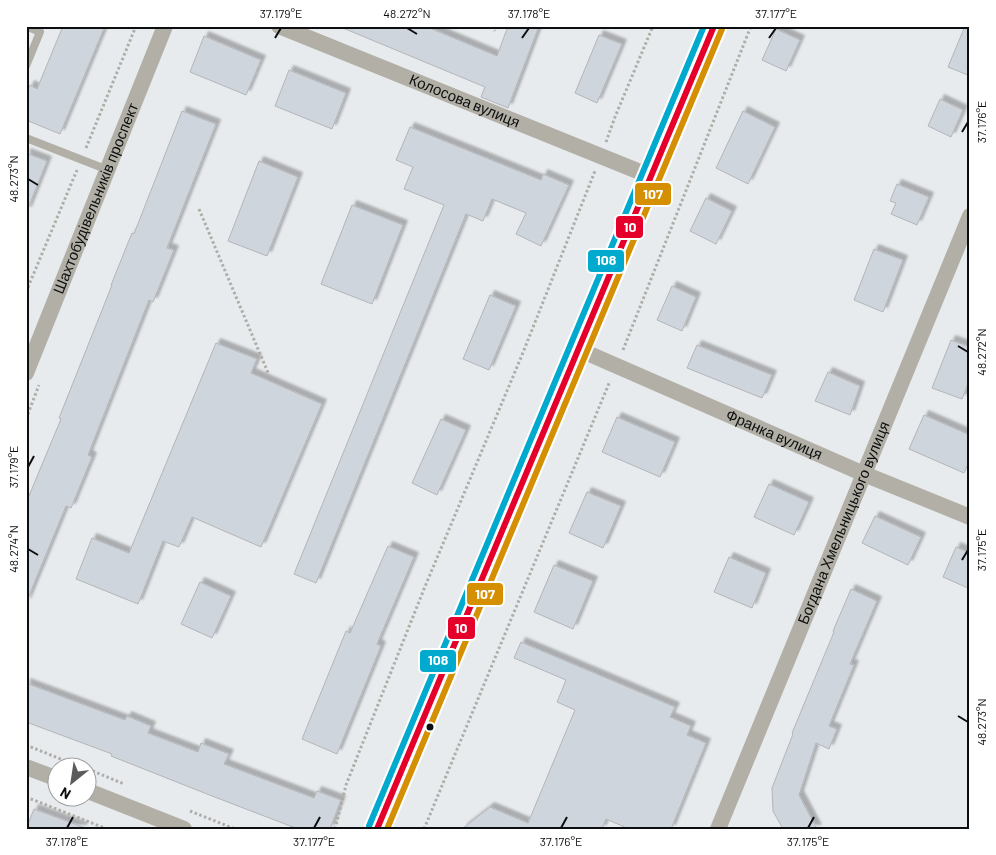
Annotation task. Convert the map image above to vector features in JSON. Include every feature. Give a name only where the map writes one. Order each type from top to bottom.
[{"type":"street","name":"Шахтобудівельників проспект","points":[[26,373],[165,26]]},
{"type":"street","name":"Колосова вулиця","points":[[279,26],[650,176]]},
{"type":"street","points":[[377,829],[714,26]]},
{"type":"street","name":"Богдана Хмельницького вулиця","points":[[718,829],[970,216]]},
{"type":"street","name":"Франка вулиця","points":[[578,349],[864,474],[970,517]]},
{"type":"street","points":[[26,767],[48,775]]},
{"type":"street","points":[[98,795],[184,829]]},
{"type":"lane","points":[[26,26],[40,32],[26,66]]},
{"type":"lane","points":[[26,138],[108,170]]},
{"type":"path","points":[[492,26],[495,31]]},
{"type":"path","points":[[335,829],[346,785],[424,589],[522,355],[615,117],[653,26]]},
{"type":"path","points":[[424,829],[616,366],[751,26]]},
{"type":"path","points":[[198,209],[269,375]]},
{"type":"path","points":[[26,745],[58,758]]},
{"type":"path","points":[[26,797],[107,829]]},
{"type":"building","points":[[63,26],[105,26],[60,134],[26,120],[26,94],[30,85],[37,89]]},
{"type":"building","points":[[338,26],[425,26],[497,56],[508,26],[539,26],[508,108],[481,97],[485,87]]},
{"type":"building","points":[[965,26],[970,26],[970,76],[948,67]]},
{"type":"building","points":[[776,29],[800,40],[786,71],[762,60]]},
{"type":"building","points":[[599,35],[622,44],[597,103],[575,93]]},
{"type":"building","points":[[204,36],[261,60],[246,95],[190,72]]},
{"type":"building","points":[[289,70],[346,93],[332,129],[275,106]]},
{"type":"building","points":[[940,99],[963,110],[951,137],[928,126]]},
{"type":"building","points":[[182,111],[216,124],[167,248],[174,250],[153,302],[149,300],[88,455],[92,457],[71,508],[66,506],[26,603],[26,503],[61,419],[59,418],[111,285],[132,233],[134,234]]},
{"type":"building","points":[[743,111],[775,127],[748,184],[716,168]]},
{"type":"building","points":[[410,127],[541,180],[543,174],[569,185],[541,246],[516,234],[526,213],[492,199],[483,221],[466,214],[316,583],[294,574],[444,205],[404,189],[413,167],[396,160]]},
{"type":"building","points":[[26,153],[47,161],[27,211],[26,211]]},
{"type":"building","points":[[259,161],[298,177],[267,256],[228,241]]},
{"type":"building","points":[[897,184],[929,197],[917,225],[891,214],[896,203],[890,201]]},
{"type":"building","points":[[706,198],[732,211],[716,244],[690,231]]},
{"type":"building","points":[[352,205],[403,225],[372,304],[321,284]]},
{"type":"building","points":[[874,249],[903,260],[883,312],[854,300]]},
{"type":"building","points":[[672,286],[696,297],[682,331],[657,320]]},
{"type":"building","points":[[490,295],[516,306],[489,370],[463,359]]},
{"type":"building","points":[[951,340],[970,347],[970,379],[962,399],[932,388]]},
{"type":"building","points":[[216,343],[257,359],[251,373],[322,404],[261,547],[192,517],[179,547],[163,541],[138,604],[76,579],[92,538],[129,553]]},
{"type":"building","points":[[697,345],[772,375],[762,398],[687,368]]},
{"type":"building","points":[[828,372],[860,386],[850,415],[815,401]]},
{"type":"building","points":[[924,415],[970,435],[970,460],[964,473],[909,449]]},
{"type":"building","points":[[617,417],[675,442],[660,477],[602,452]]},
{"type":"building","points":[[441,419],[466,430],[437,495],[412,483]]},
{"type":"building","points":[[769,484],[809,502],[794,535],[754,517]]},
{"type":"building","points":[[587,492],[621,506],[603,548],[569,533]]},
{"type":"building","points":[[875,516],[921,537],[908,565],[862,543]]},
{"type":"building","points":[[388,546],[414,557],[377,644],[381,646],[337,754],[302,739],[346,631],[350,633]]},
{"type":"building","points":[[956,547],[970,553],[970,589],[943,577]]},
{"type":"building","points":[[729,557],[766,573],[752,608],[714,592]]},
{"type":"building","points":[[554,565],[593,581],[573,629],[534,612]]},
{"type":"building","points":[[200,582],[231,596],[212,638],[181,624]]},
{"type":"building","points":[[851,589],[877,601],[850,664],[854,665],[829,726],[837,729],[829,749],[816,743],[799,795],[817,829],[783,829],[773,811],[772,788],[792,733]]},
{"type":"building","points":[[521,642],[675,707],[670,717],[691,726],[687,735],[706,743],[671,829],[629,829],[606,819],[602,829],[462,829],[490,807],[528,823],[575,710],[557,702],[566,680],[514,658]]},
{"type":"building","points":[[26,683],[125,720],[127,716],[151,726],[148,733],[198,752],[201,743],[229,754],[224,764],[314,798],[317,791],[341,800],[330,829],[298,829],[111,756],[112,754],[26,722]]},
{"type":"building","points":[[34,809],[83,827],[82,829],[26,829]]},
{"type":"transit line","name":"108","points":[[369,826],[704,26]]},
{"type":"transit line","name":"10","points":[[377,829],[714,26]]},
{"type":"transit line","name":"107","points":[[387,829],[722,29]]}]
